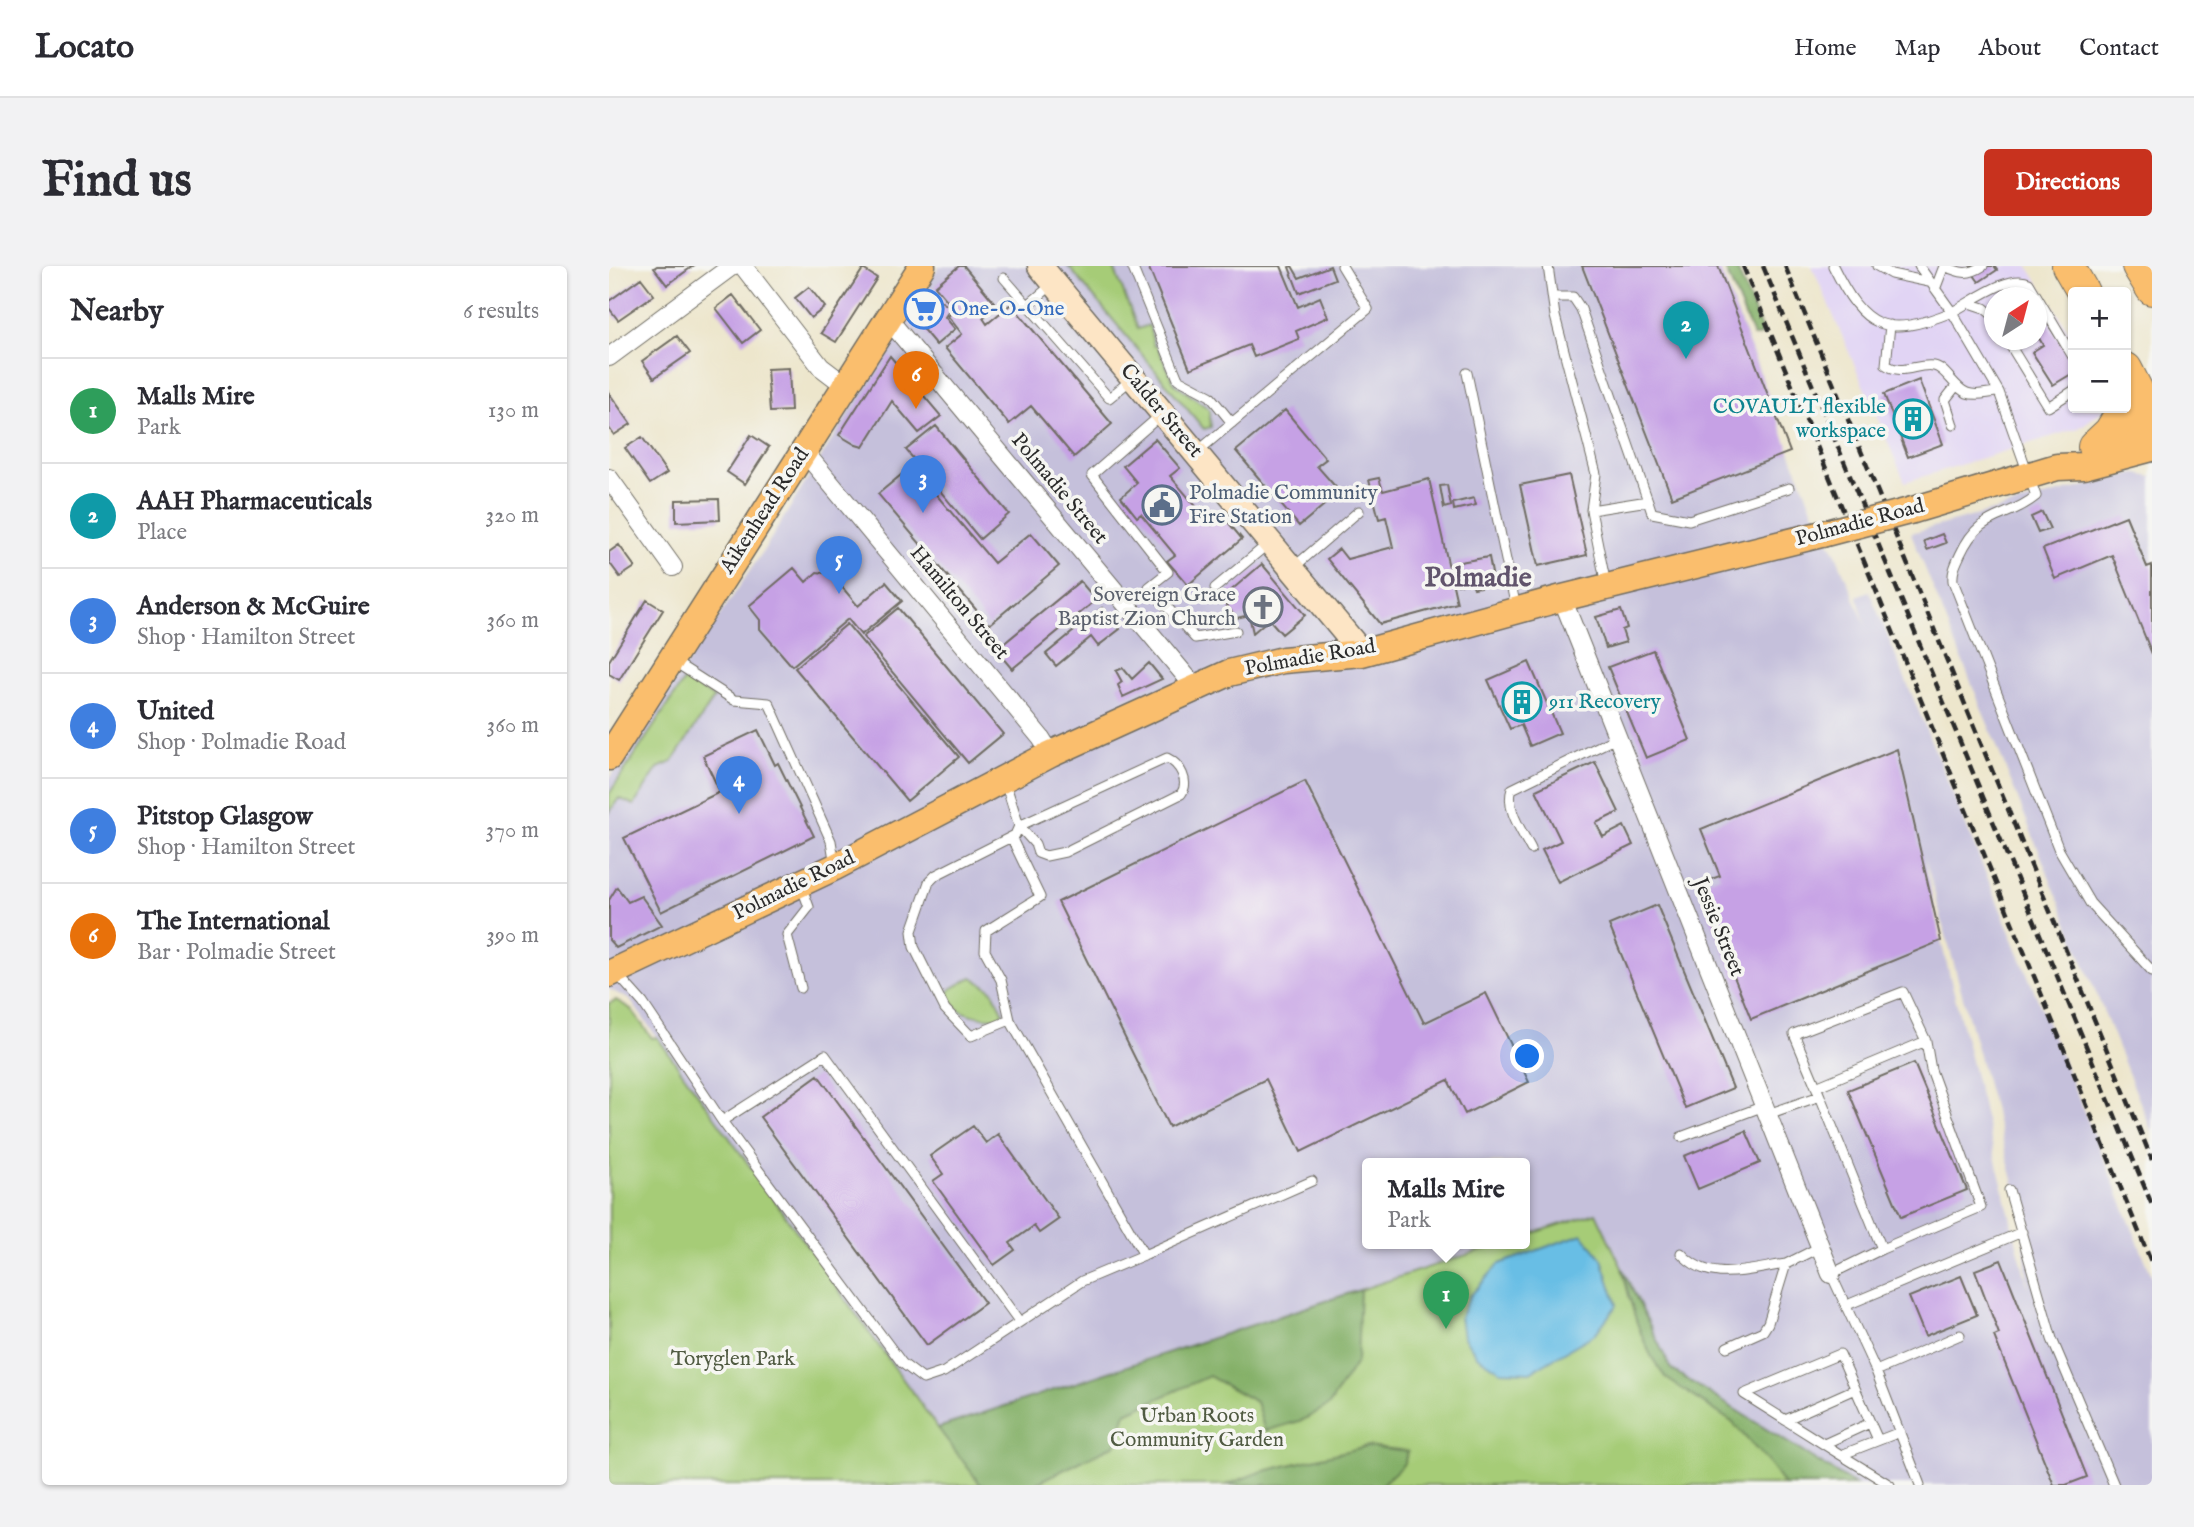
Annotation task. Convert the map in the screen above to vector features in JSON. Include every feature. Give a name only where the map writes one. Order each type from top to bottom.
[{"type":"highway","points":[[2068,266],[2080,287]]},
{"type":"highway","points":[[2138,266],[2152,289]]},
{"type":"highway","points":[[2131,395],[2152,420]]},
{"type":"highway","points":[[2094,447],[2110,432],[2117,413]]},
{"type":"main road","name":"Aikenhead Road","points":[[609,757],[922,266]]},
{"type":"main road","name":"Calder Street","points":[[1047,274],[1362,653]]},
{"type":"main road","name":"Polmadie Road","points":[[2057,467],[2080,452],[2152,425]]},
{"type":"main road","name":"Polmadie Road","points":[[612,972],[835,867],[1051,754],[1195,687],[1255,664],[1362,653],[1562,598],[1913,510],[2057,467],[2111,460],[2152,448]]},
{"type":"street","points":[[609,357],[733,266]]},
{"type":"street","points":[[743,266],[821,367],[846,386]]},
{"type":"street","name":"Polmadie Street","points":[[889,320],[1195,687]]},
{"type":"street","name":"Hamilton Street","points":[[803,450],[1041,738],[1051,754]]},
{"type":"street","points":[[609,478],[673,567]]},
{"type":"street","name":"Jessie Street","points":[[1562,598],[1831,1274]]},
{"type":"lane","points":[[1132,266],[1178,379],[1210,396],[1232,423]]},
{"type":"lane","points":[[1196,453],[1368,309],[1342,266]]},
{"type":"lane","points":[[1548,266],[1596,474],[1591,510],[1606,587]]},
{"type":"lane","points":[[1833,266],[1848,297],[1861,313],[1877,323],[1890,325],[1924,323],[1952,312],[2008,281],[2020,279],[2029,283],[2069,350]]},
{"type":"lane","points":[[1877,266],[1891,274],[1933,284]]},
{"type":"lane","points":[[1919,266],[1952,312],[1999,392],[2031,475],[2036,496],[1978,528],[1966,542],[1954,568],[1953,581],[2059,850],[2090,903],[2152,971]]},
{"type":"lane","points":[[1933,284],[1944,266],[1961,274],[1973,273],[1983,266]]},
{"type":"lane","points":[[1028,306],[1047,274]]},
{"type":"lane","points":[[1004,278],[1109,398],[1133,378]]},
{"type":"lane","points":[[1553,297],[1573,297],[1581,309],[1652,513],[1689,520],[1789,488]]},
{"type":"lane","points":[[1969,303],[1984,308]]},
{"type":"lane","points":[[1890,325],[1886,365],[1901,371],[1931,365],[1938,367],[1956,386],[1977,396],[1999,392]]},
{"type":"lane","points":[[2013,350],[2048,408],[2068,394]]},
{"type":"lane","points":[[1467,373],[1516,610]]},
{"type":"lane","points":[[1953,425],[1945,400],[1956,386]]},
{"type":"lane","points":[[1163,413],[1092,475],[1168,572],[1149,587],[1195,638],[1236,631]]},
{"type":"lane","points":[[1591,510],[1648,501]]},
{"type":"lane","points":[[1292,569],[1359,511]]},
{"type":"lane","points":[[1215,588],[1270,541]]},
{"type":"lane","points":[[670,659],[734,700],[769,703],[831,841],[835,867]]},
{"type":"lane","points":[[1531,849],[1511,809],[1509,798],[1512,789],[1618,737]]},
{"type":"lane","points":[[1004,779],[1019,826],[1038,853],[1055,855],[1181,794],[1186,785],[1172,760],[1161,759],[1019,826],[1011,837],[936,875],[929,882],[912,931],[914,947],[945,1009],[971,1036],[1010,1020]]},
{"type":"lane","points":[[1011,837],[1040,897],[986,931],[985,951],[1001,980],[1010,1020],[1144,1255]]},
{"type":"lane","points":[[800,883],[809,907],[787,935],[801,988]]},
{"type":"lane","points":[[612,972],[658,1024],[722,1121],[902,1363],[923,1379],[944,1372],[1082,1281],[1312,1181]]},
{"type":"lane","points":[[1882,1249],[1794,1034],[1903,992],[1926,1041],[1931,1070],[1981,1207],[1831,1274],[1876,1371],[1920,1485]]},
{"type":"lane","points":[[1681,1137],[1818,1092],[1926,1041]]},
{"type":"lane","points":[[722,1121],[825,1055],[1019,1321]]},
{"type":"lane","points":[[2009,1190],[2052,1339],[2114,1485]]},
{"type":"lane","points":[[1847,1305],[2022,1231]]},
{"type":"lane","points":[[1681,1253],[1693,1267],[1728,1273],[1786,1264],[1820,1247]]},
{"type":"lane","points":[[1727,1348],[1763,1331],[1768,1323],[1786,1264]]},
{"type":"lane","points":[[1876,1371],[1959,1335]]},
{"type":"lane","points":[[1878,1440],[1840,1354],[1745,1394],[1890,1485]]},
{"type":"lane","points":[[1785,1420],[1855,1389]]},
{"type":"lane","points":[[1823,1444],[1870,1423]]},
{"type":"lane","points":[[1841,1455],[1900,1432]]},
{"type":"shaded area","points":[[939,266],[1719,266],[1813,511],[1835,552],[1866,626],[1857,596],[1869,591],[2152,1276],[2152,1485],[1855,1485],[1670,1369],[1596,1213],[1530,1234],[1530,1158],[1362,1158],[1362,1249],[1485,1249],[938,1428],[630,1000],[609,989],[609,779],[762,553]],"holes":[[[1924,855],[2020,1205],[2028,1288],[1941,941]]]},
{"type":"shaded area","points":[[1812,266],[2028,266],[2041,287],[1984,287],[1984,350],[2047,350],[2047,296],[2068,330],[2068,413],[2100,413],[2079,428],[1905,482]]},
{"type":"shaded area","points":[[2133,473],[2152,477],[2152,1132],[1911,533]]},
{"type":"green space","points":[[1068,266],[1114,268],[1138,329],[1149,325],[1154,346],[1157,346],[1175,384],[1209,409],[1211,427],[1204,429]]},
{"type":"green space","points":[[1724,266],[1736,266],[1762,331],[1759,336],[1753,336]]},
{"type":"green space","points":[[685,679],[714,698],[672,762],[658,768],[634,805],[619,798],[609,813],[609,794]]},
{"type":"green space","points":[[972,977],[992,990],[1003,1011],[1001,1018],[963,1012],[951,1002],[947,995],[951,989]]},
{"type":"green space","points":[[616,1000],[631,1009],[652,1038],[657,1037],[938,1428],[1485,1249],[1530,1249],[1530,1234],[1596,1213],[1670,1369],[1855,1485],[609,1485],[609,1003]]},
{"type":"green space","points":[[1622,1268],[1671,1369],[1855,1485],[1784,1485],[1767,1461],[1732,1422],[1666,1378],[1643,1340]]},
{"type":"green space","points":[[1360,1290],[1357,1361],[1329,1405],[1303,1420],[1265,1431],[1256,1402],[1209,1376],[1126,1413],[1116,1444],[1033,1485],[981,1485],[938,1428]]},
{"type":"green space","points":[[1367,1446],[1408,1451],[1403,1465],[1381,1485],[1226,1485],[1260,1472]]},
{"type":"water","points":[[1582,1234],[1602,1259],[1617,1305],[1595,1334],[1530,1372],[1501,1371],[1477,1356],[1463,1336],[1460,1317],[1470,1296],[1499,1264]]},
{"type":"building","points":[[693,266],[667,285],[654,268]]},
{"type":"building","points":[[959,266],[964,266],[994,302],[986,309],[989,313],[983,318],[987,324],[1011,304],[1112,424],[1074,457],[1031,406],[1009,424],[945,348],[962,334],[948,316],[955,310],[935,286]]},
{"type":"building","points":[[1148,266],[1281,266],[1298,307],[1320,297],[1328,317],[1296,331],[1299,339],[1254,357],[1249,345],[1190,369]]},
{"type":"building","points":[[1292,266],[1299,278],[1330,266],[1335,279],[1299,293],[1289,267]]},
{"type":"building","points":[[1582,266],[1718,266],[1790,452],[1672,498]]},
{"type":"building","points":[[1994,266],[1997,270],[1979,282],[1969,268]]},
{"type":"building","points":[[863,269],[877,278],[836,342],[821,333]]},
{"type":"building","points":[[641,278],[654,295],[618,320],[609,308],[609,301]]},
{"type":"building","points":[[809,287],[825,307],[811,318],[795,298]]},
{"type":"building","points":[[930,294],[951,308],[945,317],[955,329],[936,345],[916,321]]},
{"type":"building","points":[[733,295],[760,330],[743,343],[716,308]]},
{"type":"building","points":[[2047,323],[2068,350],[2068,376],[2053,385],[2032,352],[2047,350]]},
{"type":"building","points":[[677,336],[690,353],[654,378],[642,361]]},
{"type":"building","points":[[890,356],[941,416],[919,433],[892,401],[863,447],[856,445],[839,435]]},
{"type":"building","points":[[789,368],[791,411],[770,412],[767,369]]},
{"type":"building","name":"COVAULT flexible workspace","points":[[1919,380],[1943,444],[1908,457],[1884,394]]},
{"type":"building","points":[[609,393],[631,424],[614,435],[609,428]]},
{"type":"building","points":[[1285,410],[1326,459],[1317,466],[1340,492],[1299,526],[1236,451]]},
{"type":"building","points":[[936,426],[1009,514],[980,539],[906,450]]},
{"type":"building","points":[[751,435],[769,447],[745,484],[727,472]]},
{"type":"building","points":[[642,437],[667,473],[650,484],[625,448]]},
{"type":"building","name":"Polmadie Community Fire Station","points":[[1155,439],[1180,468],[1170,476],[1212,525],[1223,516],[1242,539],[1188,585],[1167,561],[1175,555],[1141,514],[1137,517],[1121,497],[1137,483],[1123,466]]},
{"type":"building","points":[[912,466],[994,563],[1031,533],[1059,566],[989,625],[878,494]]},
{"type":"building","points":[[1569,475],[1587,555],[1538,566],[1520,485]]},
{"type":"building","points":[[1379,478],[1383,491],[1429,479],[1457,603],[1380,624],[1327,559],[1339,549],[1347,559],[1393,547],[1386,517],[1379,519],[1369,480]]},
{"type":"building","points":[[1447,485],[1451,506],[1444,508],[1440,486]]},
{"type":"building","points":[[1474,498],[1476,505],[1454,510],[1453,503]]},
{"type":"building","points":[[719,499],[720,520],[676,522],[676,500]]},
{"type":"building","points":[[2042,512],[2050,529],[2038,533],[2031,517]]},
{"type":"building","points":[[2126,516],[2147,567],[2152,565],[2152,654],[2112,555],[2055,579],[2043,549]]},
{"type":"building","points":[[1942,534],[1946,543],[1927,550],[1924,541]]},
{"type":"building","points":[[619,545],[635,567],[620,577],[609,562],[609,552]]},
{"type":"building","points":[[1489,557],[1493,579],[1479,581],[1480,587],[1474,588],[1472,582],[1458,585],[1454,563]]},
{"type":"building","name":"Sovereign Grace Baptist Zion Church","points":[[1262,564],[1305,615],[1282,634],[1269,619],[1253,633],[1249,615],[1237,618],[1221,599]]},
{"type":"building","points":[[794,568],[806,582],[817,572],[831,574],[858,606],[886,582],[902,601],[861,635],[848,619],[792,666],[760,629],[760,620],[749,606]]},
{"type":"building","points":[[1080,581],[1096,600],[1012,669],[996,650]]},
{"type":"building","points":[[647,600],[663,610],[619,680],[609,674],[609,661]]},
{"type":"building","points":[[898,608],[1003,734],[968,763],[863,637]]},
{"type":"building","points":[[1102,608],[1120,629],[1098,646],[1091,637],[1056,666],[1046,654]]},
{"type":"building","points":[[1621,610],[1627,628],[1622,630],[1626,642],[1606,648],[1596,617]]},
{"type":"building","points":[[847,624],[959,757],[907,801],[795,668]]},
{"type":"building","points":[[1653,650],[1690,740],[1646,758],[1608,667]]},
{"type":"building","name":"911 Recovery","points":[[1529,662],[1560,733],[1530,746],[1521,725],[1510,729],[1488,680]]},
{"type":"building","points":[[1149,663],[1162,679],[1123,697],[1118,685],[1122,682],[1116,671],[1123,668],[1132,679]]},
{"type":"building","points":[[758,730],[775,765],[778,763],[814,836],[661,912],[624,838],[720,792],[703,756]]},
{"type":"building","points":[[1897,749],[1941,941],[1751,1019],[1697,884],[1720,876],[1701,829]]},
{"type":"building","points":[[1595,762],[1619,812],[1596,823],[1603,837],[1624,826],[1633,845],[1558,882],[1542,850],[1561,841],[1536,790]]},
{"type":"building","points":[[1305,781],[1424,1023],[1486,993],[1529,1082],[1465,1114],[1448,1080],[1301,1152],[1266,1079],[1169,1127],[1058,902]]},
{"type":"building","points":[[617,887],[628,902],[641,896],[662,925],[616,948],[609,940],[609,900]]},
{"type":"building","points":[[1657,905],[1733,1088],[1685,1108],[1609,925]]},
{"type":"building","points":[[1914,1063],[1967,1190],[1901,1217],[1848,1090]]},
{"type":"building","points":[[818,1075],[985,1303],[927,1345],[760,1117]]},
{"type":"building","points":[[973,1126],[986,1143],[998,1134],[1059,1219],[1039,1233],[1034,1226],[1010,1243],[1015,1250],[994,1265],[933,1181],[943,1174],[930,1156]]},
{"type":"building","points":[[1746,1131],[1760,1163],[1698,1189],[1684,1156]]},
{"type":"building","points":[[2001,1260],[2087,1477],[2066,1485],[2054,1485],[1994,1336],[1999,1334],[1975,1270]]},
{"type":"building","points":[[1961,1276],[1977,1315],[1925,1336],[1909,1297]]},
{"type":"railway","points":[[1743,266],[2152,1264]]},
{"type":"railway","points":[[1763,266],[2152,1205]]},
{"type":"railway","points":[[1785,266],[2152,1160]]},
{"type":"place","name":"One-O-One","points":[[924,309]]},
{"type":"place","name":"AAH Pharmaceuticals","points":[[1686,359]]},
{"type":"place","name":"The International","points":[[916,409]]},
{"type":"place","name":"COVAULT flexible workspace","points":[[1913,419]]},
{"type":"place","name":"Polmadie Community Fire Station","points":[[1162,505]]},
{"type":"place","name":"Anderson & McGuire","points":[[923,513]]},
{"type":"place","name":"Pitstop Glasgow","points":[[839,594]]},
{"type":"place","name":"Sovereign Grace Baptist Zion Church","points":[[1263,607]]},
{"type":"place","name":"911 Recovery","points":[[1522,702]]},
{"type":"place","name":"United","points":[[739,814]]},
{"type":"place","name":"Malls Mire","points":[[1446,1329]]},
{"type":"district","name":"Polmadie","points":[[1478,578]]},
{"type":"park label","name":"Toryglen Park","points":[[733,1359]]},
{"type":"park label","name":"Urban Roots Community Garden","points":[[1197,1428]]}]
